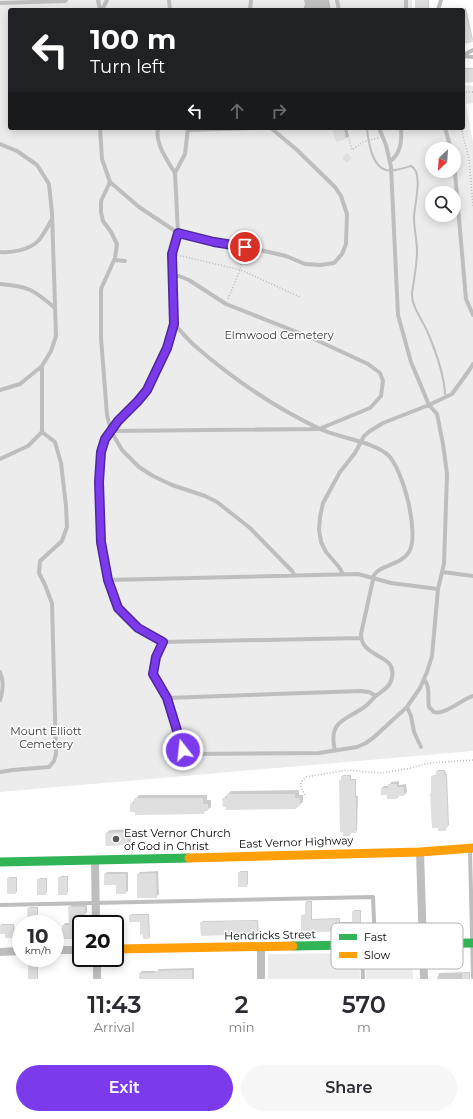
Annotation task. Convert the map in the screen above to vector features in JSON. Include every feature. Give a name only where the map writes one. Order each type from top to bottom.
[{"type":"street","name":"East Vernor Highway","points":[[0,862],[420,852],[471,848]]},
{"type":"street","points":[[420,852],[422,923]]},
{"type":"street","points":[[95,860],[96,915]]},
{"type":"street","name":"Hendricks Street","points":[[463,943],[473,943]]},
{"type":"street","name":"Hendricks Street","points":[[124,949],[331,946]]},
{"type":"street","points":[[261,947],[262,979]]},
{"type":"street","points":[[0,952],[12,951]]},
{"type":"street","points":[[96,967],[97,979]]},
{"type":"street","points":[[424,969],[424,979]]},
{"type":"lane","points":[[0,3],[66,0]]},
{"type":"lane","points":[[100,130],[102,158],[110,182],[139,207],[178,233],[214,242],[286,256],[305,264],[320,265],[334,263],[342,254],[346,244],[347,214],[341,196],[335,187],[297,150],[273,130]]},
{"type":"lane","points":[[158,130],[157,134],[163,154],[175,173],[178,233],[172,254],[174,324],[164,354],[147,390],[110,431],[102,448],[99,482],[101,542],[108,580],[118,608],[138,628],[163,642],[361,638]]},
{"type":"lane","points":[[175,173],[185,154],[188,130]]},
{"type":"lane","points":[[163,642],[156,657],[153,674],[167,698],[183,750],[190,754],[320,753],[352,749],[366,743],[387,727],[408,707],[424,679],[432,656],[438,589],[444,564],[447,474],[437,414],[429,405],[411,362],[398,315],[391,167],[380,130]]},
{"type":"lane","points":[[390,161],[395,158],[399,152],[401,130]]},
{"type":"lane","points":[[446,130],[449,142]]},
{"type":"lane","points":[[0,144],[17,151],[37,165],[49,184],[52,219],[56,336],[51,351],[42,366],[20,384],[0,390]]},
{"type":"lane","points":[[455,178],[466,300],[473,316]]},
{"type":"lane","points":[[110,182],[101,201],[103,221],[117,244],[115,260],[101,289],[101,338],[107,415],[110,431],[122,450],[139,467],[162,480],[205,496],[223,506],[261,538],[295,576]]},
{"type":"lane","points":[[0,252],[18,251],[28,248],[38,241],[52,219]]},
{"type":"lane","points":[[115,260],[125,261]]},
{"type":"lane","points":[[110,431],[319,429],[370,408],[381,396],[383,381],[380,373],[368,364],[312,338],[226,304],[189,280],[179,276],[173,276]]},
{"type":"lane","points":[[0,284],[17,285],[36,292],[55,308]]},
{"type":"lane","points":[[174,324],[194,345],[242,384],[319,429],[360,442],[384,452],[392,459],[406,494],[413,529],[412,543],[406,556],[398,562],[377,571],[374,575],[361,638],[363,645],[367,649],[386,660],[392,669],[393,676],[391,683],[365,707],[350,715],[338,724],[334,731],[333,738],[335,751]]},
{"type":"lane","points":[[343,574],[341,569],[323,547],[320,536],[320,517],[326,497],[340,472],[355,453],[360,442],[370,431],[383,423],[429,405],[452,394],[473,364]]},
{"type":"lane","points":[[0,458],[28,446],[42,432],[42,366]]},
{"type":"lane","points":[[0,772],[49,767],[54,761],[56,754],[52,603],[46,585],[39,573],[40,561],[62,541],[67,527],[66,506],[59,456],[55,442],[42,432]]},
{"type":"lane","points":[[443,572],[473,576]]},
{"type":"lane","points":[[108,580],[358,574],[391,583],[438,589]]},
{"type":"lane","points":[[0,672],[3,682],[0,700]]},
{"type":"lane","points":[[424,679],[428,684],[429,689],[429,707],[434,712],[444,712],[461,700],[473,696]]},
{"type":"lane","points":[[167,698],[360,691],[369,692],[376,696]]},
{"type":"lane","points":[[408,707],[414,732],[421,747]]},
{"type":"lane","points":[[471,848],[473,977]]},
{"type":"lane","points":[[0,905],[373,897],[374,923]]},
{"type":"lane","points":[[363,969],[363,979]]},
{"type":"path","points":[[347,130],[352,150],[364,142],[371,140]]},
{"type":"path","points":[[462,130],[469,159],[473,206]]},
{"type":"path","points":[[226,304],[240,270],[245,247]]},
{"type":"path","points":[[172,254],[240,270],[300,297]]},
{"type":"path","points":[[305,795],[301,782],[306,777],[347,770],[380,773],[407,769],[429,763],[473,760]]},
{"type":"green space","name":"Elmwood Cemetery","points":[[0,0],[412,0],[412,8],[8,8],[8,130],[465,130],[465,85],[473,86],[473,103],[466,104],[473,142],[473,751],[0,792]]},
{"type":"green space","points":[[331,953],[331,969],[360,969],[360,979],[268,979],[268,954]]},
{"type":"green space","points":[[366,969],[413,969],[413,979],[366,979]]},
{"type":"shaded area","points":[[304,0],[329,0],[331,8],[304,8]]},
{"type":"building","points":[[415,0],[428,0],[428,8],[415,8]]},
{"type":"building","points":[[465,12],[473,42],[465,44]]},
{"type":"building","points":[[465,69],[473,69],[473,82],[465,83]]},
{"type":"building","points":[[333,130],[344,130],[346,139],[336,142]]},
{"type":"building","points":[[347,153],[352,158],[347,163],[342,158]]},
{"type":"building","points":[[436,771],[444,771],[444,775],[446,775],[448,827],[445,827],[446,831],[438,831],[438,828],[432,828],[430,793],[431,776],[436,775]]},
{"type":"building","points":[[341,776],[350,776],[350,780],[355,780],[356,833],[350,833],[350,836],[343,836],[343,832],[340,832],[339,780],[341,780]]},
{"type":"building","points":[[388,784],[397,784],[397,787],[404,787],[404,796],[397,796],[397,799],[387,799],[387,795],[381,795],[381,788],[388,788]]},
{"type":"building","points":[[227,794],[295,794],[295,798],[300,798],[300,806],[296,806],[296,809],[226,810],[226,807],[223,807],[222,798],[227,798]]},
{"type":"building","points":[[134,798],[203,798],[203,804],[208,804],[208,811],[204,811],[204,814],[135,815],[135,812],[130,812],[130,803],[134,804]]},
{"type":"building","name":"East Vernor Church of God in Christ","points":[[127,832],[128,845],[106,846],[105,833]]},
{"type":"building","points":[[238,872],[247,872],[247,887],[238,887]]},
{"type":"building","points":[[156,873],[157,898],[137,898],[137,874]]},
{"type":"building","points":[[104,874],[126,874],[126,894],[116,894],[116,885],[104,885]]},
{"type":"building","points":[[58,877],[67,877],[67,895],[58,895]]},
{"type":"building","points":[[7,878],[16,878],[16,894],[7,894]]},
{"type":"building","points":[[37,879],[46,879],[46,895],[37,895]]},
{"type":"building","points":[[305,902],[311,902],[311,920],[339,919],[339,923],[331,923],[331,931],[301,931],[301,915],[305,915]]},
{"type":"building","points":[[68,907],[85,907],[85,915],[72,915],[72,939],[64,939],[64,925],[69,925]]},
{"type":"building","points":[[27,908],[37,908],[37,915],[27,915]]},
{"type":"building","points":[[352,911],[360,911],[360,923],[352,923]]},
{"type":"building","points":[[129,915],[148,915],[149,939],[143,939],[143,934],[140,935],[140,922],[129,922]]},
{"type":"building","points":[[257,921],[258,934],[201,936],[200,922]]},
{"type":"building","points":[[0,925],[12,925],[12,938],[5,938],[5,934],[0,934]]},
{"type":"building","points":[[28,967],[37,967],[37,979],[28,979]]},
{"type":"building","points":[[192,970],[192,979],[139,979],[139,973]]},
{"type":"building","points":[[462,973],[469,973],[469,979],[462,979]]},
{"type":"waterway","points":[[367,130],[368,139],[374,159],[381,168],[386,170],[398,170],[411,166],[415,169],[417,175],[418,182],[414,218],[417,256],[412,298],[415,308],[437,355],[443,378],[445,394]]},
{"type":"traffic: fast","points":[[0,862],[189,858]]},
{"type":"traffic: fast","points":[[463,943],[473,943]]},
{"type":"traffic: fast","points":[[293,946],[331,945]]},
{"type":"traffic: slow","points":[[189,858],[420,852],[473,848]]},
{"type":"traffic: slow","points":[[124,949],[293,946]]},
{"type":"place","name":"East Vernor Church of God in Christ","points":[[116,839]]},
{"type":"route","points":[[183,750],[167,698],[153,674],[156,657],[163,642],[138,628],[118,608],[108,580],[101,542],[99,482],[101,452],[105,439],[110,431],[147,390],[167,348],[174,324],[172,254],[178,233],[214,242],[245,247]]},
{"type":"park label","name":"Mount Elliott Cemetery","points":[[46,737]]}]
